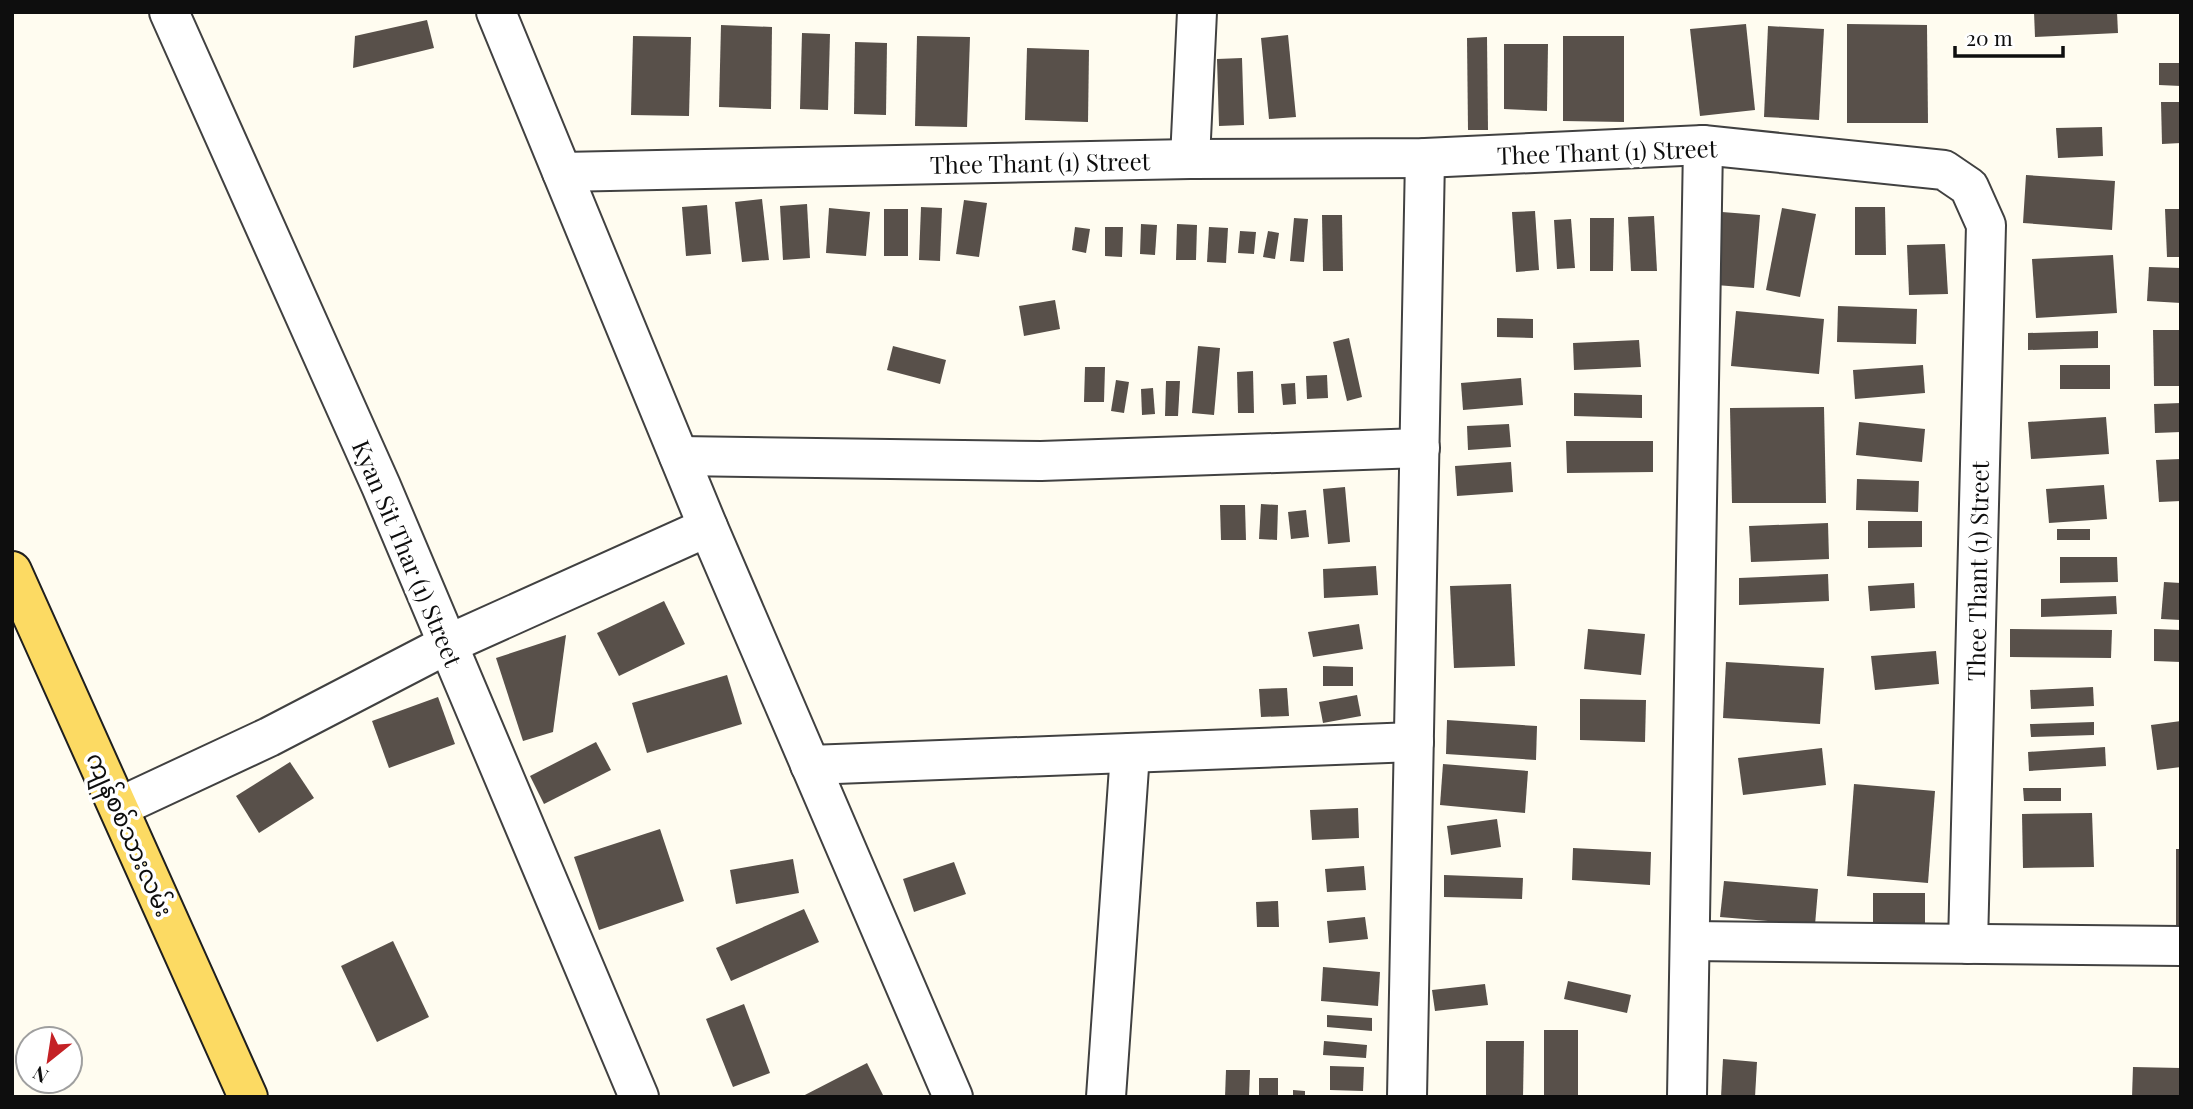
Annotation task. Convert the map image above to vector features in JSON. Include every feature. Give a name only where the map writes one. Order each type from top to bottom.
[{"type":"main road","name":"ကျန်စစ်သားလမ်း","points":[[12,571],[248,1097]]},
{"type":"street","name":"Kyan Sit Thar (1) Street","points":[[169,12],[381,486],[639,1097]]},
{"type":"street","points":[[496,12],[708,527],[953,1097]]},
{"type":"street","points":[[1190,159],[1197,12]]},
{"type":"street","points":[[1687,1097],[1703,145]]},
{"type":"street","name":"Thee Thant (1) Street","points":[[562,172],[1190,159],[1425,158],[1703,145],[1944,170],[1969,187],[1986,225],[1968,944]]},
{"type":"street","points":[[1406,1097],[1425,158]]},
{"type":"street","points":[[679,456],[1041,461],[1420,448]]},
{"type":"street","points":[[118,807],[269,737],[446,645],[708,527]]},
{"type":"street","points":[[810,765],[1414,742]]},
{"type":"street","points":[[1106,1097],[1130,753]]},
{"type":"street","points":[[1690,942],[2181,946]]},
{"type":"building","points":[[2034,12],[2117,12],[2118,33],[2035,37]]},
{"type":"building","points":[[427,20],[434,48],[353,68],[355,36]]},
{"type":"building","points":[[1746,24],[1755,110],[1700,116],[1690,29]]},
{"type":"building","points":[[1847,24],[1927,25],[1928,123],[1847,123]]},
{"type":"building","points":[[721,25],[772,27],[771,109],[719,107]]},
{"type":"building","points":[[1768,26],[1824,29],[1819,120],[1764,117]]},
{"type":"building","points":[[802,33],[830,34],[828,110],[800,109]]},
{"type":"building","points":[[1288,35],[1296,117],[1269,119],[1261,38]]},
{"type":"building","points":[[633,36],[691,37],[689,116],[631,115]]},
{"type":"building","points":[[917,36],[970,37],[967,127],[915,126]]},
{"type":"building","points":[[1563,36],[1624,36],[1624,122],[1563,121]]},
{"type":"building","points":[[1487,37],[1488,130],[1468,130],[1467,38]]},
{"type":"building","points":[[855,42],[887,43],[886,115],[854,114]]},
{"type":"building","points":[[1504,44],[1548,44],[1547,111],[1504,109]]},
{"type":"building","points":[[1027,48],[1089,50],[1088,122],[1025,120]]},
{"type":"building","points":[[1242,58],[1244,125],[1219,126],[1217,59]]},
{"type":"building","points":[[2159,63],[2181,63],[2181,86],[2159,85]]},
{"type":"building","points":[[2161,102],[2181,102],[2181,143],[2162,144]]},
{"type":"building","points":[[2102,127],[2103,156],[2058,158],[2056,128]]},
{"type":"building","points":[[2026,175],[2115,181],[2112,230],[2023,223]]},
{"type":"building","points":[[762,199],[769,260],[742,262],[735,202]]},
{"type":"building","points":[[964,200],[987,203],[979,257],[956,254]]},
{"type":"building","points":[[807,204],[810,258],[783,260],[780,206]]},
{"type":"building","points":[[707,205],[711,254],[686,256],[682,207]]},
{"type":"building","points":[[921,207],[942,208],[940,261],[919,260]]},
{"type":"building","points":[[1855,207],[1885,207],[1886,255],[1855,255]]},
{"type":"building","points":[[829,208],[870,212],[866,256],[826,253]]},
{"type":"building","points":[[1782,208],[1816,214],[1800,297],[1766,290]]},
{"type":"building","points":[[884,209],[908,209],[908,256],[884,256]]},
{"type":"building","points":[[2165,209],[2181,209],[2181,257],[2167,257]]},
{"type":"building","points":[[1535,211],[1539,270],[1516,272],[1512,212]]},
{"type":"building","points":[[1722,212],[1760,215],[1754,288],[1716,285]]},
{"type":"building","points":[[1322,215],[1342,215],[1343,271],[1323,271]]},
{"type":"building","points":[[1654,216],[1657,271],[1631,271],[1628,217]]},
{"type":"building","points":[[1294,218],[1308,219],[1304,262],[1290,261]]},
{"type":"building","points":[[1590,218],[1614,218],[1613,271],[1590,271]]},
{"type":"building","points":[[1571,219],[1575,268],[1557,269],[1554,220]]},
{"type":"building","points":[[1141,224],[1157,225],[1155,255],[1140,254]]},
{"type":"building","points":[[1177,224],[1197,225],[1196,260],[1176,260]]},
{"type":"building","points":[[1075,227],[1090,229],[1086,253],[1072,250]]},
{"type":"building","points":[[1105,227],[1123,227],[1122,257],[1105,256]]},
{"type":"building","points":[[1209,227],[1228,228],[1226,263],[1207,262]]},
{"type":"building","points":[[1240,231],[1256,232],[1254,254],[1238,253]]},
{"type":"building","points":[[1268,231],[1279,233],[1275,259],[1263,257]]},
{"type":"building","points":[[1945,244],[1948,294],[1909,295],[1907,245]]},
{"type":"building","points":[[2113,255],[2117,313],[2036,318],[2032,259]]},
{"type":"building","points":[[2149,267],[2181,268],[2181,303],[2147,301]]},
{"type":"building","points":[[1055,300],[1060,329],[1024,336],[1019,306]]},
{"type":"building","points":[[1838,306],[1917,309],[1916,344],[1837,342]]},
{"type":"building","points":[[1736,311],[1824,319],[1819,374],[1731,366]]},
{"type":"building","points":[[1497,318],[1533,319],[1533,338],[1497,337]]},
{"type":"building","points":[[2153,330],[2181,330],[2181,386],[2154,386]]},
{"type":"building","points":[[2098,331],[2098,348],[2028,350],[2028,333]]},
{"type":"building","points":[[1349,338],[1362,397],[1347,401],[1333,342]]},
{"type":"building","points":[[1639,340],[1641,367],[1574,370],[1573,343]]},
{"type":"building","points":[[893,346],[946,360],[940,384],[887,370]]},
{"type":"building","points":[[1198,346],[1220,348],[1214,415],[1192,413]]},
{"type":"building","points":[[1923,365],[1925,393],[1855,399],[1853,370]]},
{"type":"building","points":[[2060,365],[2110,365],[2110,389],[2060,389]]},
{"type":"building","points":[[1085,367],[1105,367],[1104,402],[1084,402]]},
{"type":"building","points":[[1253,371],[1254,413],[1238,413],[1237,372]]},
{"type":"building","points":[[1327,375],[1328,398],[1307,399],[1306,376]]},
{"type":"building","points":[[1521,378],[1523,405],[1463,410],[1461,383]]},
{"type":"building","points":[[1116,380],[1129,382],[1124,413],[1111,411]]},
{"type":"building","points":[[1166,381],[1180,381],[1178,416],[1165,416]]},
{"type":"building","points":[[1295,383],[1296,404],[1283,405],[1281,384]]},
{"type":"building","points":[[1153,388],[1155,414],[1142,415],[1141,389]]},
{"type":"building","points":[[1574,393],[1642,395],[1642,418],[1574,416]]},
{"type":"building","points":[[2181,403],[2181,432],[2155,433],[2154,404]]},
{"type":"building","points":[[1824,407],[1826,503],[1732,503],[1730,408]]},
{"type":"building","points":[[2106,417],[2109,454],[2031,459],[2028,422]]},
{"type":"building","points":[[1859,422],[1925,429],[1922,462],[1856,455]]},
{"type":"building","points":[[1509,424],[1511,447],[1468,450],[1467,426]]},
{"type":"building","points":[[1566,441],[1653,441],[1653,472],[1567,473]]},
{"type":"building","points":[[2181,459],[2181,501],[2159,502],[2156,460]]},
{"type":"building","points":[[1511,462],[1513,492],[1457,496],[1455,466]]},
{"type":"building","points":[[1857,479],[1919,481],[1918,512],[1856,510]]},
{"type":"building","points":[[2104,485],[2107,519],[2049,523],[2046,489]]},
{"type":"building","points":[[1345,487],[1350,542],[1328,544],[1323,489]]},
{"type":"building","points":[[1261,504],[1278,505],[1277,540],[1259,539]]},
{"type":"building","points":[[1220,505],[1245,505],[1246,540],[1221,540]]},
{"type":"building","points":[[1306,510],[1309,537],[1291,539],[1288,512]]},
{"type":"building","points":[[1868,521],[1922,521],[1922,547],[1868,548]]},
{"type":"building","points":[[1828,523],[1829,559],[1751,562],[1749,526]]},
{"type":"building","points":[[2057,529],[2090,529],[2090,540],[2057,540]]},
{"type":"building","points":[[2060,557],[2117,557],[2118,582],[2060,583]]},
{"type":"building","points":[[1376,566],[1378,595],[1324,598],[1323,569]]},
{"type":"building","points":[[1828,574],[1829,601],[1739,605],[1739,578]]},
{"type":"building","points":[[2164,582],[2181,583],[2181,620],[2161,619]]},
{"type":"building","points":[[1914,583],[1915,608],[1870,611],[1868,586]]},
{"type":"building","points":[[1511,584],[1515,666],[1454,668],[1450,586]]},
{"type":"building","points":[[2116,596],[2117,614],[2041,617],[2041,599]]},
{"type":"building","points":[[664,601],[685,644],[619,676],[597,633]]},
{"type":"building","points":[[1359,624],[1363,649],[1313,657],[1308,632]]},
{"type":"building","points":[[1588,629],[1645,634],[1641,675],[1584,669]]},
{"type":"building","points":[[2010,629],[2112,630],[2111,658],[2010,657]]},
{"type":"building","points":[[2154,629],[2181,630],[2181,662],[2154,661]]},
{"type":"building","points":[[566,635],[553,732],[523,741],[496,658]]},
{"type":"building","points":[[1936,651],[1939,684],[1875,690],[1871,656]]},
{"type":"building","points":[[1726,662],[1824,668],[1820,724],[1723,718]]},
{"type":"building","points":[[1323,666],[1353,667],[1353,686],[1323,686]]},
{"type":"building","points":[[727,675],[742,724],[647,753],[632,703]]},
{"type":"building","points":[[2093,687],[2094,706],[2031,709],[2030,690]]},
{"type":"building","points":[[1287,688],[1289,716],[1261,717],[1259,689]]},
{"type":"building","points":[[1357,695],[1361,716],[1323,723],[1319,702]]},
{"type":"building","points":[[438,697],[455,744],[389,768],[372,721]]},
{"type":"building","points":[[1580,699],[1646,700],[1645,742],[1580,740]]},
{"type":"building","points":[[1447,720],[1537,726],[1536,760],[1446,754]]},
{"type":"building","points":[[2181,721],[2181,767],[2157,770],[2151,725]]},
{"type":"building","points":[[2094,722],[2094,735],[2031,737],[2030,724]]},
{"type":"building","points":[[596,742],[611,770],[544,804],[530,776]]},
{"type":"building","points":[[2105,747],[2106,766],[2029,771],[2028,752]]},
{"type":"building","points":[[1822,748],[1826,785],[1743,795],[1738,758]]},
{"type":"building","points":[[290,762],[314,798],[259,833],[236,796]]},
{"type":"building","points":[[1443,764],[1528,771],[1525,813],[1440,805]]},
{"type":"building","points":[[1854,784],[1935,791],[1928,883],[1847,876]]},
{"type":"building","points":[[2023,788],[2061,788],[2061,801],[2024,801]]},
{"type":"building","points":[[1358,808],[1359,838],[1312,840],[1310,810]]},
{"type":"building","points":[[2092,813],[2094,867],[2023,868],[2022,814]]},
{"type":"building","points":[[1497,819],[1501,847],[1451,855],[1447,826]]},
{"type":"building","points":[[660,829],[684,901],[599,930],[574,857]]},
{"type":"building","points":[[1573,848],[1651,852],[1650,885],[1572,880]]},
{"type":"building","points":[[2176,849],[2181,849],[2181,934],[2176,934]]},
{"type":"building","points":[[793,859],[799,893],[736,904],[730,870]]},
{"type":"building","points":[[954,862],[966,894],[914,912],[903,879]]},
{"type":"building","points":[[1364,866],[1366,890],[1327,892],[1325,869]]},
{"type":"building","points":[[1444,875],[1523,878],[1522,899],[1444,897]]},
{"type":"building","points":[[1724,881],[1818,889],[1815,925],[1720,917]]},
{"type":"building","points":[[1873,893],[1925,893],[1925,925],[1873,925]]},
{"type":"building","points":[[1278,901],[1279,927],[1257,927],[1256,902]]},
{"type":"building","points":[[804,909],[819,942],[731,981],[716,948]]},
{"type":"building","points":[[1365,917],[1368,939],[1329,943],[1327,921]]},
{"type":"building","points":[[393,941],[429,1017],[377,1042],[341,966]]},
{"type":"building","points":[[1323,967],[1380,972],[1378,1006],[1321,1001]]},
{"type":"building","points":[[1568,981],[1631,995],[1627,1013],[1564,999]]},
{"type":"building","points":[[1485,984],[1488,1005],[1435,1011],[1432,990]]},
{"type":"building","points":[[744,1004],[770,1073],[733,1087],[706,1019]]},
{"type":"building","points":[[1327,1015],[1372,1018],[1372,1031],[1327,1027]]},
{"type":"building","points":[[1544,1030],[1578,1030],[1578,1097],[1544,1097]]},
{"type":"building","points":[[1324,1041],[1367,1045],[1366,1058],[1323,1055]]},
{"type":"building","points":[[1486,1041],[1524,1041],[1523,1097],[1486,1097]]},
{"type":"building","points":[[1723,1059],[1757,1062],[1755,1097],[1721,1097]]},
{"type":"building","points":[[867,1063],[884,1097],[801,1097]]},
{"type":"building","points":[[1330,1066],[1364,1067],[1363,1091],[1330,1090]]},
{"type":"building","points":[[2133,1067],[2181,1068],[2181,1097],[2132,1097]]},
{"type":"building","points":[[1226,1070],[1250,1070],[1249,1097],[1225,1097]]},
{"type":"building","points":[[1259,1078],[1278,1078],[1278,1097],[1259,1097]]},
{"type":"building","points":[[1293,1090],[1305,1091],[1305,1097],[1293,1097]]}]
